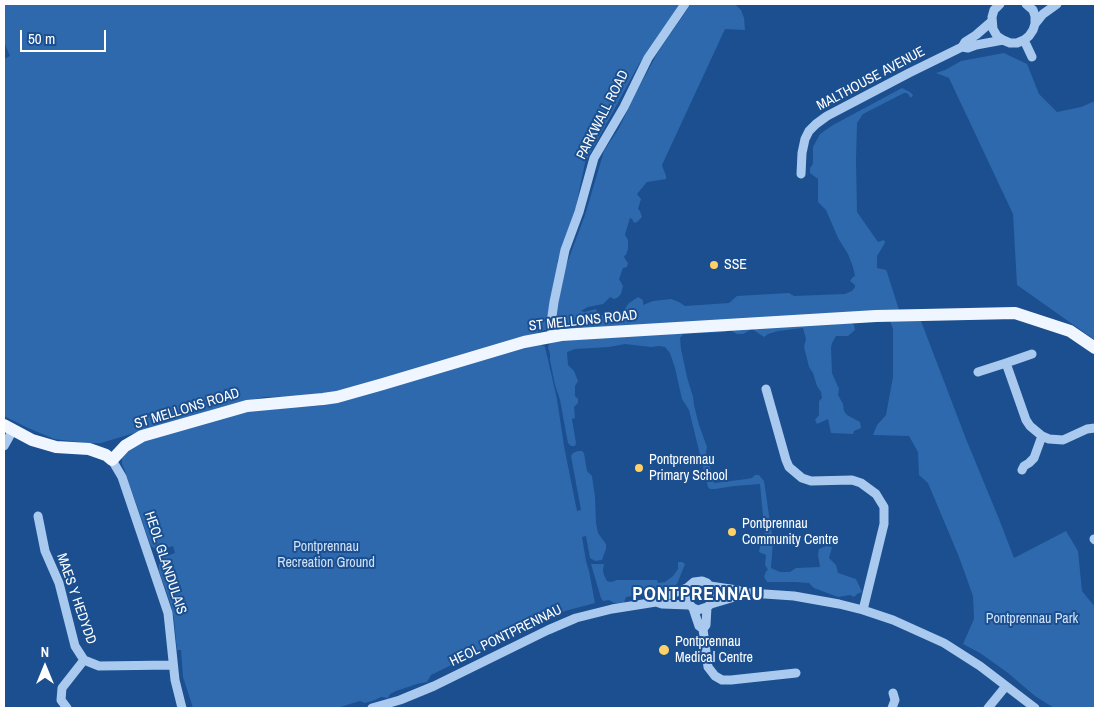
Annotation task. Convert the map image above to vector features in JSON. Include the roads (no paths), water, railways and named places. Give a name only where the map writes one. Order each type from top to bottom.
[{"type":"main road","name":"ST MELLONS ROAD","points":[[112,460],[125,446],[142,436],[247,406],[337,397],[524,342],[552,336],[876,316],[1015,313],[1070,331],[1095,348]]},
{"type":"main road","points":[[8,427],[32,440],[56,447],[89,449],[106,455],[112,460]]},
{"type":"street","name":"PARKWALL ROAD","points":[[552,336],[552,316],[564,250],[579,212],[594,158],[624,107],[648,58],[685,4]]},
{"type":"street","points":[[1000,4],[993,8],[991,22],[997,36],[1003,40]]},
{"type":"street","points":[[1026,4],[1033,10],[1035,16],[1033,30],[1024,40],[1032,57]]},
{"type":"street","points":[[1035,24],[1043,14],[1057,4]]},
{"type":"street","name":"MALTHOUSE AVENUE","points":[[962,48],[965,42],[991,22]]},
{"type":"street","name":"MALTHOUSE AVENUE","points":[[801,174],[802,147],[809,132],[827,116],[909,72],[962,48],[1003,40],[1017,43],[1024,40]]},
{"type":"street","points":[[978,372],[1032,354]]},
{"type":"street","points":[[1006,363],[1026,420],[1042,436],[1049,439],[1063,440],[1087,429],[1095,428]]},
{"type":"street","points":[[766,389],[789,467],[802,478],[811,481],[852,480],[861,482],[876,494],[884,507],[884,524],[863,610]]},
{"type":"street","points":[[4,446],[8,427]]},
{"type":"street","points":[[1022,470],[1034,458],[1042,436]]},
{"type":"street","name":"HEOL GLANDULAIS","points":[[112,460],[122,477],[168,613],[173,665],[182,708]]},
{"type":"street","name":"MAES Y HEDYDD","points":[[38,516],[45,551],[59,582],[75,646],[84,660],[98,666],[173,665]]},
{"type":"street","points":[[703,629],[698,626],[685,596],[690,584],[698,581],[702,581],[710,586],[738,590],[745,593],[794,596],[840,604],[893,620],[944,643],[980,666],[1035,708]]},
{"type":"street","points":[[710,586],[714,594],[709,606],[706,625],[703,629],[708,667],[714,676],[722,680],[731,680],[796,673]]},
{"type":"street","name":"HEOL PONTPRENNAU","points":[[656,602],[661,598],[687,588]]},
{"type":"street","points":[[691,607],[698,610],[745,593]]},
{"type":"street","name":"HEOL PONTPRENNAU","points":[[372,708],[400,700],[440,683],[576,618],[612,609],[656,602],[691,607]]},
{"type":"street","points":[[67,708],[61,700],[62,688],[84,660]]},
{"type":"street","points":[[988,708],[1006,686]]},
{"type":"street","points":[[892,708],[895,700],[893,693]]},
{"type":"place","name":"SSE","points":[[714,265]]},
{"type":"place","name":"Pontprennau Primary School","points":[[639,468]]},
{"type":"place","name":"Pontprennau Community Centre","points":[[732,532]]},
{"type":"place","name":"Pontprennau Medical Centre","points":[[664,650]]},
{"type":"district","name":"PONTPRENNAU","points":[[698,595]]},
{"type":"park label","name":"Pontprennau Recreation Ground","points":[[326,556]]},
{"type":"park label","name":"Pontprennau Park","points":[[1032,619]]}]
